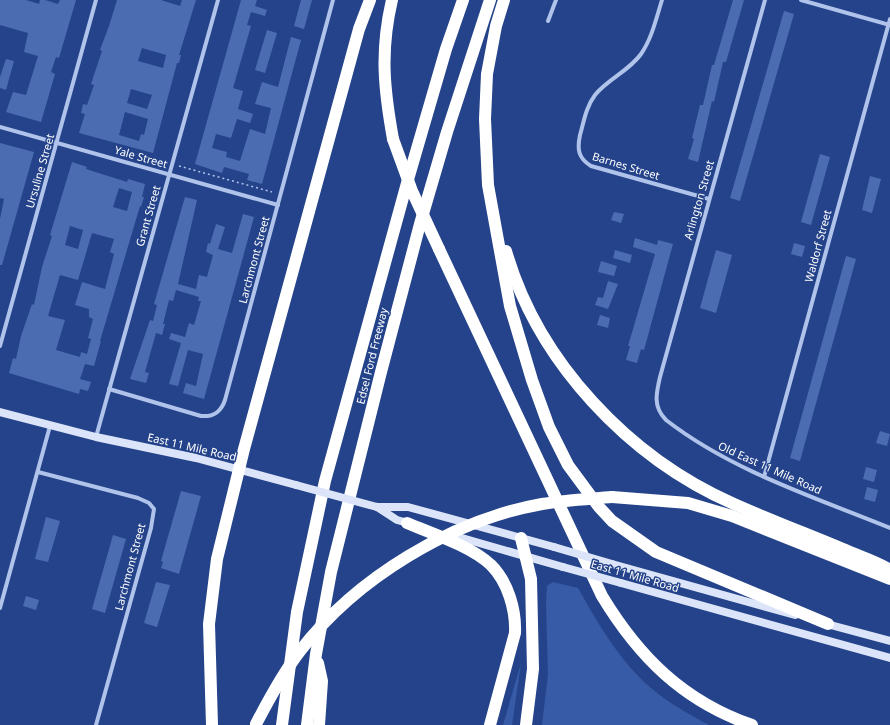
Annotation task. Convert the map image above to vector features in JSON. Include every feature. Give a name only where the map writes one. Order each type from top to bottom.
[{"type":"highway","points":[[212,725],[209,642],[212,592],[217,559],[241,470],[244,449],[359,29],[370,0]]},
{"type":"highway","points":[[392,0],[386,33],[384,68],[385,92],[393,139],[412,191],[602,596],[615,618],[646,658],[662,674],[701,702],[752,725]]},
{"type":"highway","name":"Edsel Ford Freeway","points":[[282,725],[297,612],[325,481],[407,183],[446,49],[463,0]]},
{"type":"highway","name":"Edsel Ford Freeway","points":[[307,725],[316,654],[331,572],[420,224],[447,132],[490,0]]},
{"type":"highway","points":[[504,0],[496,26],[487,74],[485,148],[491,200],[510,306],[532,380],[549,427],[568,465],[599,507],[628,533],[656,552],[828,624]]},
{"type":"highway","points":[[491,200],[508,259],[528,307],[550,346],[572,376],[620,430],[661,463],[732,504],[890,570]]},
{"type":"highway","points":[[256,724],[299,652],[314,634],[351,597],[399,562],[458,530],[542,504],[612,497],[688,504],[732,516],[890,579]]},
{"type":"highway","points":[[407,523],[470,551],[492,566],[503,583],[510,598],[516,620],[515,633],[490,725]]},
{"type":"highway","points":[[521,538],[531,579],[533,669],[526,725]]},
{"type":"highway","points":[[316,654],[322,681],[318,725]]},
{"type":"main road","name":"East 11 Mile Road","points":[[0,412],[96,437],[196,458],[377,507],[408,507],[890,642]]},
{"type":"main road","name":"East 11 Mile Road","points":[[377,507],[397,520],[407,523],[890,658]]},
{"type":"street","name":"Ursuline Street","points":[[0,346],[96,0]]},
{"type":"street","name":"Grant Street","points":[[96,437],[218,0]]},
{"type":"street","name":"Larchmont Street","points":[[109,390],[201,416],[213,416],[220,410],[225,400],[333,0]]},
{"type":"street","points":[[548,21],[556,0]]},
{"type":"street","name":"Barnes Street","points":[[662,0],[653,30],[640,55],[628,68],[601,89],[590,104],[578,142],[579,152],[586,163],[591,166],[709,200]]},
{"type":"street","name":"Arlington Street","points":[[657,406],[656,392],[765,0]]},
{"type":"street","points":[[801,0],[889,25]]},
{"type":"street","name":"Waldorf Street","points":[[764,477],[890,19]]},
{"type":"street","name":"Yale Street","points":[[0,127],[278,204]]},
{"type":"street","name":"Old East 11 Mile Road","points":[[657,406],[661,415],[666,420],[698,444],[764,477],[890,526]]},
{"type":"street","points":[[0,608],[50,426]]},
{"type":"street","name":"Larchmont Street","points":[[38,472],[138,498],[149,503],[154,509],[151,528],[96,725]]},
{"type":"path","points":[[178,165],[272,192]]},
{"type":"shaded area","points":[[553,582],[578,588],[615,649],[633,671],[650,688],[683,711],[709,725],[542,725],[548,674],[546,604],[547,586]]},
{"type":"shaded area","points":[[521,663],[512,725],[503,725]]},
{"type":"building","points":[[0,0],[26,0],[39,4],[40,0],[45,0],[58,4],[60,0],[76,0],[59,58],[56,57],[51,72],[55,74],[41,122],[6,112],[13,92],[26,95],[38,56],[24,52],[28,33],[0,25]]},
{"type":"building","points":[[117,0],[161,0],[180,6],[182,0],[196,0],[179,55],[181,55],[179,63],[177,63],[153,153],[79,133],[85,114],[81,113],[83,104],[87,105],[94,85],[91,84],[102,51],[100,50]],"holes":[[[142,48],[166,55],[163,68],[138,61]],[[131,89],[152,95],[147,109],[127,103]],[[125,112],[148,119],[144,135],[141,134],[139,141],[119,135]]]},
{"type":"building","points":[[241,0],[257,0],[255,6],[267,10],[265,16],[251,12],[247,25],[251,26],[233,88],[243,91],[238,109],[253,114],[250,123],[237,119],[231,138],[216,134],[212,148],[227,152],[226,157],[240,161],[250,129],[265,134],[271,108],[255,104],[262,82],[278,87],[291,37],[301,40],[262,184],[247,180],[249,174],[224,167],[222,173],[195,164]]},
{"type":"building","points":[[301,0],[312,0],[304,29],[294,26]]},
{"type":"building","points":[[733,0],[744,0],[726,62],[723,62],[714,102],[712,101],[698,162],[688,159],[694,139],[692,138],[700,105],[703,105],[712,65],[714,65]]},
{"type":"building","points":[[784,11],[794,14],[740,201],[730,198]]},
{"type":"building","points":[[267,30],[277,33],[265,73],[255,70]]},
{"type":"building","points":[[6,59],[14,61],[6,90],[0,88],[0,77]]},
{"type":"building","points":[[0,143],[34,152],[2,265],[0,265],[0,219],[4,199],[0,198]]},
{"type":"building","points":[[820,154],[830,157],[811,225],[801,222]]},
{"type":"building","points":[[72,162],[87,167],[86,169],[127,182],[128,179],[145,184],[142,197],[144,197],[100,341],[94,366],[85,364],[80,379],[91,382],[88,391],[80,389],[79,394],[9,373],[13,358],[16,359],[21,336],[32,304],[34,305],[42,267],[52,236],[50,235]],"holes":[[[119,188],[132,192],[127,211],[113,207]],[[70,226],[83,230],[78,249],[65,245]],[[92,233],[114,239],[110,252],[114,254],[105,289],[82,282],[75,305],[89,309],[89,317],[93,319],[88,338],[91,339],[87,354],[81,352],[80,357],[56,350],[65,320],[48,316],[60,275],[78,280]]]},
{"type":"building","points":[[870,176],[881,179],[872,213],[862,210]]},
{"type":"building","points":[[185,197],[197,200],[178,284],[196,289],[199,275],[207,277],[213,255],[206,252],[216,224],[225,227],[218,249],[232,253],[243,214],[254,217],[204,399],[183,393],[186,383],[196,386],[203,354],[188,350],[178,386],[169,384],[181,343],[169,339],[171,333],[185,337],[189,323],[194,325],[201,301],[198,301],[199,297],[176,290],[173,301],[169,300],[162,335],[156,333],[145,372],[149,373],[146,383],[130,379],[150,320],[153,321],[157,305],[154,304]]},
{"type":"building","points":[[614,212],[624,214],[621,223],[611,220]]},
{"type":"building","points":[[635,238],[657,245],[658,240],[673,244],[644,350],[641,349],[637,363],[626,360],[630,346],[628,346],[655,254],[633,247]]},
{"type":"building","points":[[794,243],[805,246],[802,257],[791,254]]},
{"type":"building","points":[[615,250],[632,255],[630,263],[613,258]]},
{"type":"building","points":[[716,250],[732,255],[716,313],[700,308]]},
{"type":"building","points":[[846,256],[856,259],[800,461],[790,458]]},
{"type":"building","points":[[601,261],[617,266],[614,276],[598,272]]},
{"type":"building","points":[[608,281],[618,284],[608,309],[595,305],[598,297],[603,298]]},
{"type":"building","points":[[600,315],[610,318],[608,328],[597,325]]},
{"type":"building","points":[[880,431],[890,434],[887,446],[876,443]]},
{"type":"building","points":[[866,467],[877,470],[874,482],[863,479]]},
{"type":"building","points":[[867,487],[878,490],[875,502],[864,499]]},
{"type":"building","points":[[181,491],[201,496],[179,574],[161,568],[163,562],[161,561]]},
{"type":"building","points":[[46,517],[60,521],[48,562],[35,559]]},
{"type":"building","points":[[113,535],[126,539],[105,613],[92,609]]},
{"type":"building","points":[[156,582],[170,585],[157,627],[144,623]]},
{"type":"building","points":[[26,596],[39,600],[36,610],[23,606]]}]
